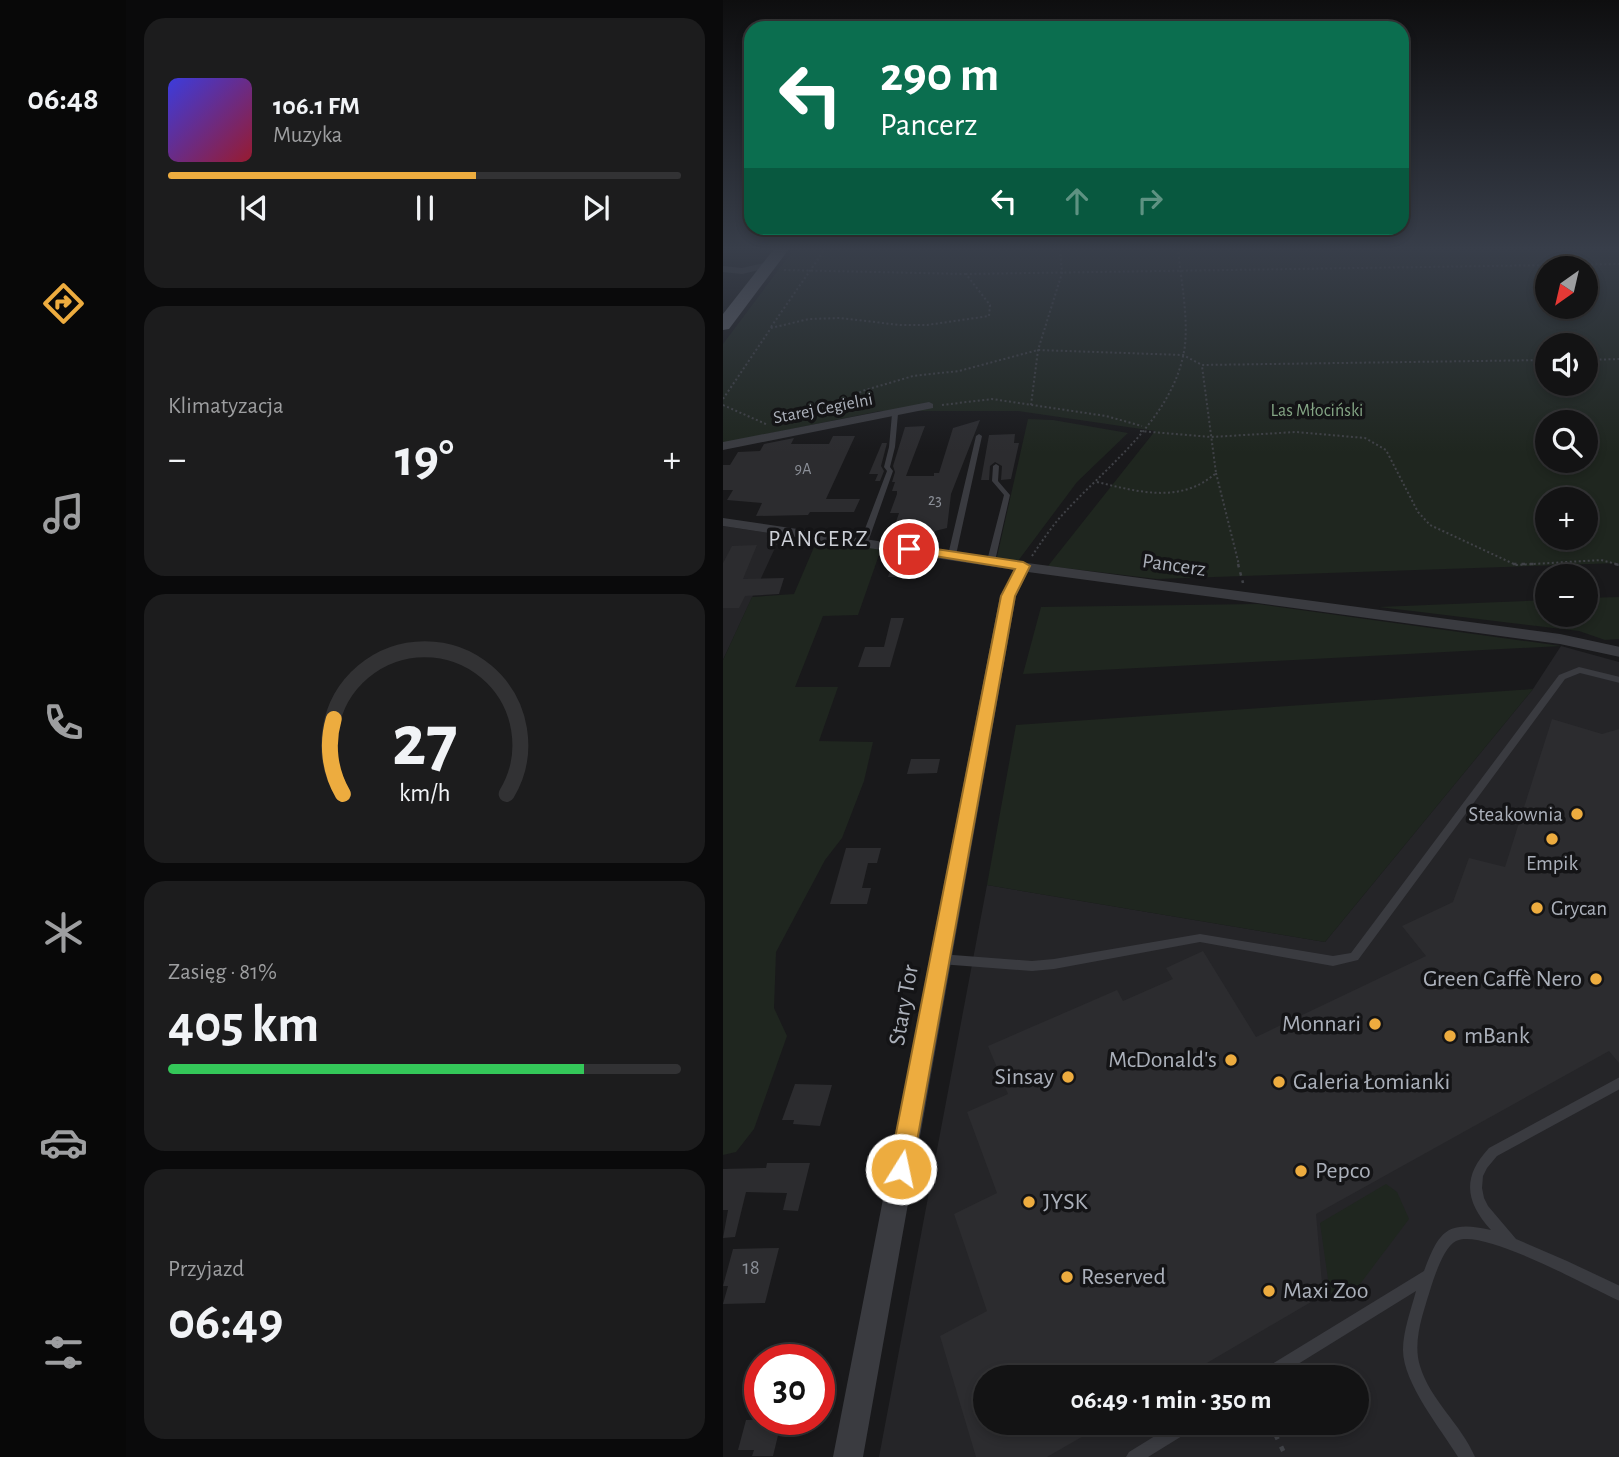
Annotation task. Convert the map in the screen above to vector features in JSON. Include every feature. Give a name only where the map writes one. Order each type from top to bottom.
[{"type":"street","name":"Starej Cegielni","points":[[723,446],[928,406]]},
{"type":"street","name":"Pancerz","points":[[723,522],[1560,639],[1619,652]]},
{"type":"street","name":"Stary Tor","points":[[848,1457],[1008,596],[1023,566]]},
{"type":"lane","points":[[864,542],[890,471],[886,467],[892,447],[895,414]]},
{"type":"lane","points":[[952,555],[979,436]]},
{"type":"lane","points":[[991,561],[1007,495],[995,481],[996,466]]},
{"type":"lane","points":[[939,959],[1032,966],[1200,938],[1333,961],[1354,957],[1562,677],[1579,670],[1619,680]]},
{"type":"lane","points":[[1512,1242],[1485,1214],[1476,1197],[1475,1182],[1484,1160],[1493,1152],[1619,1082]]},
{"type":"lane","points":[[1467,1457],[1415,1371],[1410,1350],[1435,1253],[1444,1240],[1456,1233],[1473,1233],[1512,1242],[1619,1294]]},
{"type":"lane","points":[[1283,1365],[1428,1276]]},
{"type":"lane","points":[[1134,1457],[1170,1435]]},
{"type":"path","points":[[723,398],[778,317]]},
{"type":"path","points":[[771,328],[809,319],[840,317],[900,325],[927,325],[982,317]]},
{"type":"path","points":[[1031,405],[1038,350],[1048,317]]},
{"type":"path","points":[[1023,566],[1067,510],[1097,482],[1137,436],[1173,386],[1183,355],[1184,317]]},
{"type":"path","points":[[803,430],[862,391],[913,376],[959,370],[1038,350],[1183,355],[1202,365],[1535,360]]},
{"type":"path","points":[[1598,360],[1619,359]]},
{"type":"path","points":[[1202,365],[1216,472],[1246,596]]},
{"type":"path","points":[[928,406],[992,399],[1106,416],[1144,426]]},
{"type":"path","points":[[723,405],[788,433]]},
{"type":"path","points":[[1140,431],[1211,437],[1296,432],[1365,438],[1386,450],[1418,512],[1430,525],[1516,565],[1601,560],[1619,565]]},
{"type":"path","points":[[1097,482],[1162,494],[1186,492],[1206,484],[1216,472]]},
{"type":"path","points":[[1276,1435],[1287,1457]]},
{"type":"shaded area","points":[[723,526],[781,535],[723,660]]},
{"type":"shaded area","points":[[1561,646],[1619,662],[1619,1457],[879,1457],[987,885],[1325,942],[1533,689]]},
{"type":"green space","name":"Las Młociński","points":[[743,317],[1619,317],[1619,563],[1157,579],[1048,566],[1155,431],[1018,411],[880,411],[723,443],[723,344]]},
{"type":"green space","points":[[1028,419],[1053,420],[1128,433],[1077,482],[1018,561],[997,557]]},
{"type":"green space","points":[[817,540],[876,548],[880,552],[858,615],[823,616],[795,687],[838,687],[819,741],[873,742],[864,781],[842,838],[825,860],[776,952],[774,1008],[787,1036],[754,1129],[736,1152],[723,1155],[723,660],[752,597],[794,594]]},
{"type":"green space","points":[[1619,597],[1619,639],[1605,640],[1579,631],[1546,627],[1598,627],[1598,598]]},
{"type":"green space","points":[[1535,600],[1535,626],[1379,607]]},
{"type":"green space","points":[[1258,604],[1561,646],[1023,674],[1041,607]]},
{"type":"green space","points":[[1533,689],[1325,942],[987,885],[1016,725]]},
{"type":"green space","points":[[1386,1184],[1397,1192],[1409,1219],[1357,1288],[1331,1300],[1320,1223]]},
{"type":"building","points":[[980,420],[951,494],[947,528],[935,531],[934,537],[916,537],[919,527],[894,528],[899,513],[890,513],[897,494],[897,491],[892,491],[895,482],[892,482],[895,472],[893,466],[905,427],[925,426],[906,476],[934,476],[934,473],[939,473],[953,428]]},
{"type":"building","points":[[1015,434],[1014,443],[1019,443],[1011,479],[1001,480],[1002,466],[995,462],[990,466],[989,480],[981,480],[989,435]]},
{"type":"building","points":[[833,436],[855,436],[826,499],[860,499],[854,512],[756,516],[762,503],[727,500],[733,490],[723,490],[723,465],[730,465],[738,452],[760,451],[764,444],[794,438],[791,444],[829,444]]},
{"type":"building","points":[[882,443],[887,443],[881,466],[884,471],[880,481],[875,481],[878,474],[869,474]]},
{"type":"building","points":[[757,545],[743,579],[784,578],[779,594],[745,596],[739,608],[723,608],[723,563],[732,546]]},
{"type":"building","points":[[892,564],[921,564],[917,577],[888,577]]},
{"type":"building","points":[[891,618],[904,618],[890,667],[858,667],[865,647],[884,647]]},
{"type":"building","name":"Galeria Łomianki","points":[[1552,719],[1602,734],[1619,729],[1619,1063],[1609,1051],[1316,1214],[1323,1295],[1203,1365],[973,1365],[973,1435],[1085,1435],[1047,1457],[976,1457],[940,1336],[987,1311],[954,1214],[997,1193],[967,1112],[1008,1094],[988,1046],[1117,990],[1123,1001],[1173,979],[1166,968],[1203,951],[1256,1037],[1426,956],[1402,926],[1453,902],[1469,858],[1505,867]]},
{"type":"building","points":[[911,759],[940,759],[937,773],[907,774]]},
{"type":"building","points":[[846,848],[881,848],[877,863],[868,863],[862,888],[871,888],[867,904],[830,904]]},
{"type":"building","points":[[795,1084],[832,1085],[820,1126],[793,1124],[794,1120],[782,1120]]},
{"type":"building","points":[[767,1163],[810,1163],[798,1211],[783,1210],[787,1193],[746,1192],[735,1237],[723,1238],[728,1210],[723,1210],[723,1169],[766,1168]]},
{"type":"building","points":[[779,1248],[765,1303],[723,1304],[728,1286],[723,1286],[733,1249]]},
{"type":"building","points":[[744,1428],[744,1435],[778,1435],[773,1456],[752,1456],[754,1450],[738,1450]]},
{"type":"place","name":"Steakownia","points":[[1577,814]]},
{"type":"place","name":"Empik","points":[[1552,839]]},
{"type":"place","name":"Grycan","points":[[1537,908]]},
{"type":"place","name":"Green Caffè Nero","points":[[1596,979]]},
{"type":"place","name":"Monnari","points":[[1375,1024]]},
{"type":"place","name":"mBank","points":[[1450,1036]]},
{"type":"place","name":"McDonald's","points":[[1231,1060]]},
{"type":"place","name":"Sinsay","points":[[1068,1077]]},
{"type":"place","name":"Galeria Łomianki","points":[[1279,1082]]},
{"type":"place","name":"Pepco","points":[[1301,1171]]},
{"type":"place","name":"JYSK","points":[[1029,1202]]},
{"type":"place","name":"Reserved","points":[[1067,1277]]},
{"type":"place","name":"Maxi Zoo","points":[[1269,1291]]},
{"type":"district","name":"PANCERZ","points":[[819,539]]},
{"type":"route","points":[[901,1169],[1008,596],[1023,566],[909,549]]}]
